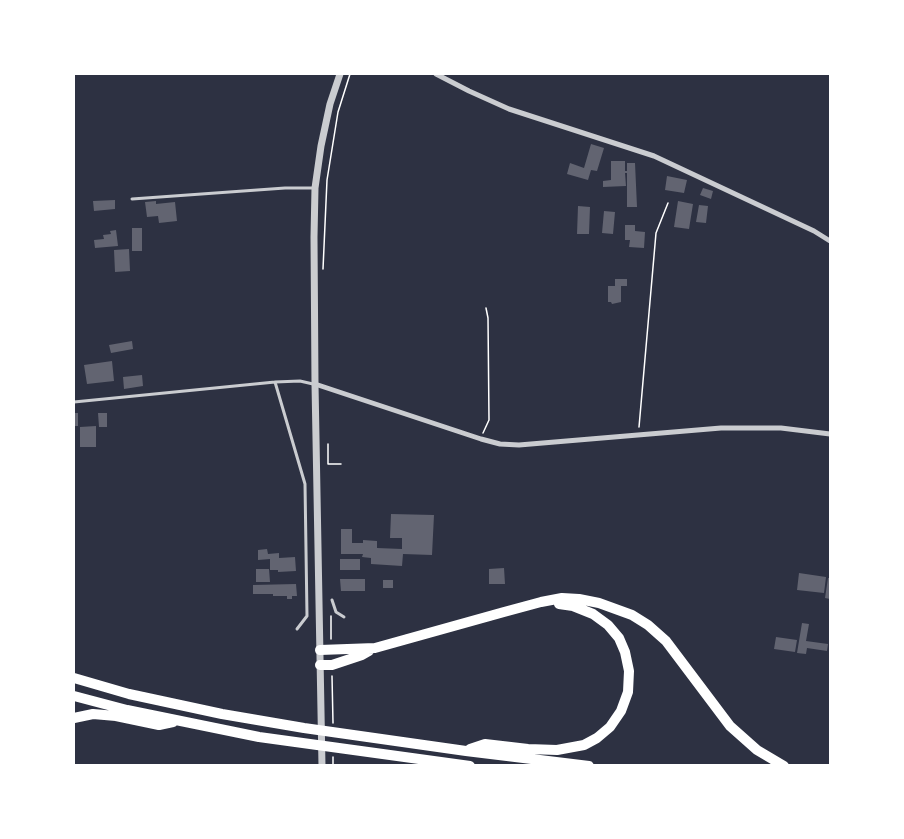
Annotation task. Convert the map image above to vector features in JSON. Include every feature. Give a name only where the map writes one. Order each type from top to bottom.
[{"type":"highway","points":[[326,665],[362,655],[375,648],[541,602],[562,598],[579,599],[614,608],[648,625],[666,641],[730,726],[757,750],[784,765]]},
{"type":"highway","points":[[466,751],[486,744],[557,750],[584,745],[597,738],[609,727],[621,711],[628,692],[629,671],[619,638],[608,625],[583,609],[541,602]]},
{"type":"highway","points":[[326,650],[375,648]]},
{"type":"highway","points":[[74,678],[222,714],[304,728],[466,751],[589,765]]},
{"type":"highway","points":[[74,696],[179,721],[259,737],[305,743],[336,751],[471,765]]},
{"type":"highway","points":[[74,718],[93,714],[116,716],[159,725],[179,721]]},
{"type":"street","points":[[322,765],[326,650],[315,384],[315,188],[321,146],[339,74]]},
{"type":"street","points":[[436,74],[509,109],[654,156],[831,241]]},
{"type":"street","points":[[315,384],[481,440],[500,444],[519,445],[721,428],[781,428],[831,434]]},
{"type":"lane","points":[[132,200],[285,188],[315,188]]},
{"type":"lane","points":[[74,402],[275,382],[300,381],[315,384]]},
{"type":"lane","points":[[275,382],[305,484],[307,616],[297,629]]},
{"type":"lane","points":[[332,600],[336,612],[344,617]]},
{"type":"path","points":[[323,277],[327,180],[338,112],[350,74]]},
{"type":"path","points":[[639,435],[656,233],[668,203]]},
{"type":"path","points":[[481,440],[489,420],[486,308]]},
{"type":"path","points":[[327,444],[328,464],[341,465]]},
{"type":"path","points":[[326,650],[331,623]]},
{"type":"path","points":[[326,665],[335,732]]},
{"type":"path","points":[[333,765],[336,751]]},
{"type":"building","points":[[591,144],[604,148],[597,171],[591,170],[588,180],[567,174],[570,163],[584,168]]},
{"type":"building","points":[[611,161],[625,161],[625,171],[627,171],[627,163],[635,163],[637,207],[627,207],[627,173],[625,173],[626,186],[603,187],[603,181],[611,180]]},
{"type":"building","points":[[667,176],[687,180],[684,193],[665,190]]},
{"type":"building","points":[[703,188],[713,191],[711,199],[700,195]]},
{"type":"building","points":[[115,200],[115,209],[94,211],[93,201]]},
{"type":"building","points":[[156,201],[156,204],[175,202],[177,221],[159,223],[158,216],[147,217],[145,202]]},
{"type":"building","points":[[678,201],[693,204],[689,229],[674,227]]},
{"type":"building","points":[[699,205],[708,206],[706,223],[696,222]]},
{"type":"building","points":[[578,206],[590,207],[589,234],[577,234]]},
{"type":"building","points":[[604,211],[615,212],[613,234],[602,233]]},
{"type":"building","points":[[625,225],[635,225],[635,231],[645,232],[644,248],[629,247],[630,240],[625,240]]},
{"type":"building","points":[[132,228],[142,228],[142,251],[132,251]]},
{"type":"building","points":[[116,230],[118,246],[95,248],[94,240],[104,239],[103,235],[111,234],[110,231]]},
{"type":"building","points":[[129,249],[130,271],[115,272],[114,250]]},
{"type":"building","points":[[615,279],[627,279],[627,286],[621,286],[621,302],[612,304],[608,302],[608,286],[615,286]]},
{"type":"building","points":[[132,341],[133,349],[111,353],[109,345]]},
{"type":"building","points":[[112,361],[114,381],[87,384],[84,365]]},
{"type":"building","points":[[142,375],[143,386],[124,389],[123,377]]},
{"type":"building","points":[[74,413],[78,413],[78,426],[74,426]]},
{"type":"building","points":[[98,413],[107,413],[107,427],[99,427]]},
{"type":"building","points":[[96,426],[96,447],[80,447],[80,427]]},
{"type":"building","points":[[391,514],[434,515],[432,555],[403,554],[402,566],[371,564],[371,558],[362,557],[363,554],[341,554],[341,529],[352,529],[352,543],[363,543],[363,540],[377,541],[377,548],[402,549],[402,538],[390,538]]},
{"type":"building","points":[[267,549],[268,554],[279,553],[279,558],[295,557],[296,571],[270,570],[270,559],[258,560],[258,550]]},
{"type":"building","points":[[340,559],[360,559],[360,570],[340,570]]},
{"type":"building","points":[[504,568],[505,584],[489,584],[489,569]]},
{"type":"building","points":[[256,569],[269,569],[270,582],[256,582]]},
{"type":"building","points":[[799,573],[826,577],[824,593],[797,590]]},
{"type":"building","points":[[828,578],[830,578],[830,599],[825,598]]},
{"type":"building","points":[[340,579],[365,579],[365,591],[341,591]]},
{"type":"building","points":[[383,580],[393,580],[393,588],[383,588]]},
{"type":"building","points":[[296,584],[297,596],[292,596],[292,599],[287,599],[287,596],[273,596],[273,594],[253,594],[253,585]]},
{"type":"building","points":[[802,623],[809,624],[806,641],[828,644],[827,651],[807,648],[806,654],[797,653]]},
{"type":"building","points":[[776,637],[797,640],[795,652],[774,649]]}]
